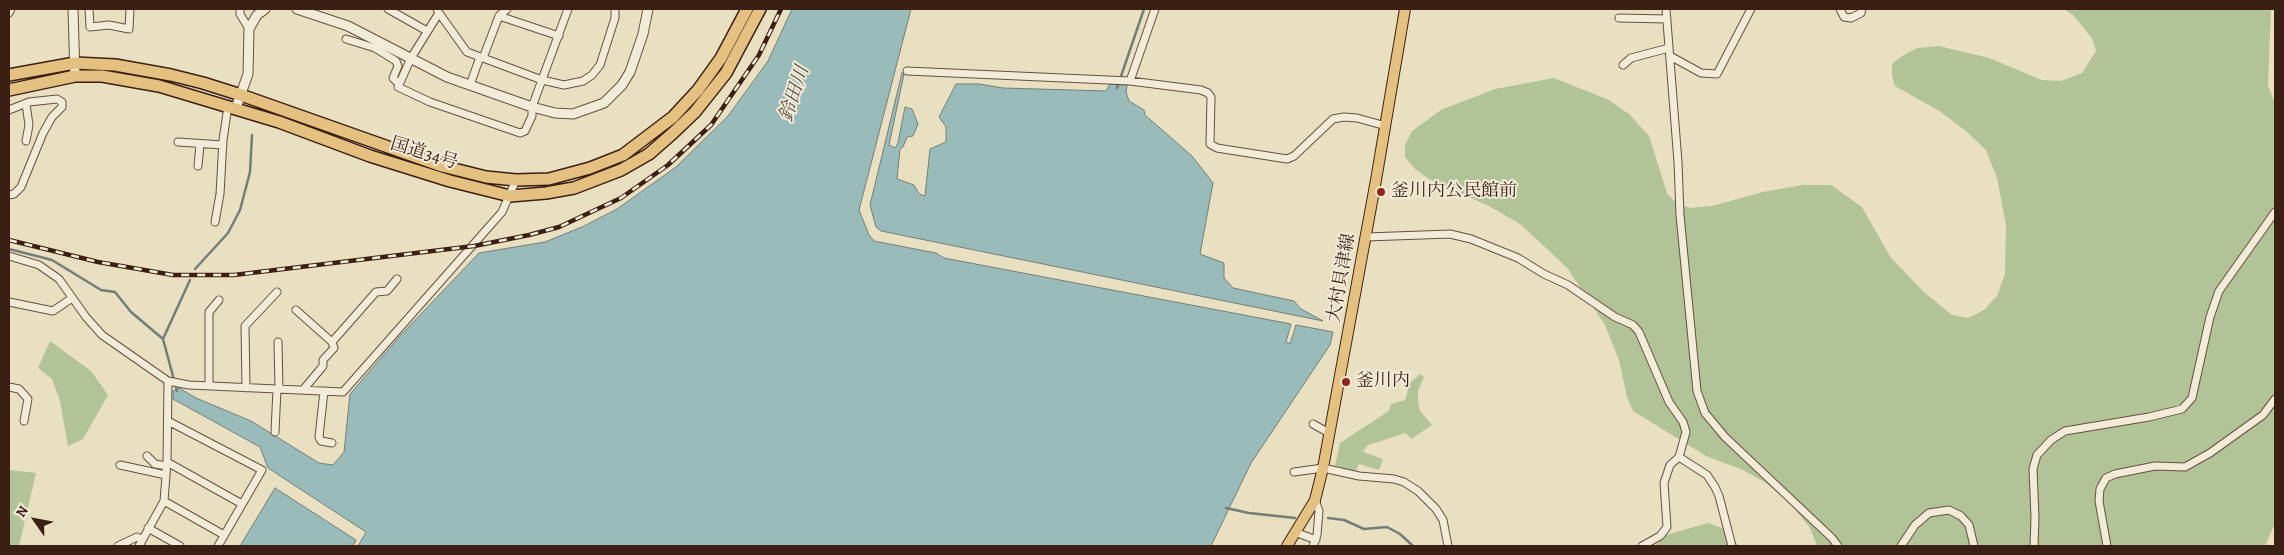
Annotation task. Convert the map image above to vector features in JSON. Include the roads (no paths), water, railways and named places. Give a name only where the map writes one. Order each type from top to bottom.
[{"type":"highway","name":"国道34号","points":[[9,75],[75,63],[115,64],[171,75],[241,95],[442,166],[486,177],[516,180],[549,179],[590,168],[623,155],[673,117],[698,90],[721,58],[747,9]]},
{"type":"highway","name":"国道34号","points":[[9,90],[75,76],[102,76],[159,86],[232,107],[417,172],[510,196],[574,188],[621,170],[649,154],[695,112],[726,73],[760,9]]},
{"type":"main road","name":"大村貝津線","points":[[1287,546],[1315,500],[1323,468],[1386,126],[1405,9]]},
{"type":"street","points":[[9,14],[11,9]]},
{"type":"street","points":[[73,9],[75,76]]},
{"type":"street","points":[[89,9],[90,27],[108,25],[129,29],[130,9]]},
{"type":"street","points":[[240,9],[240,14],[249,29]]},
{"type":"street","points":[[215,222],[220,194],[222,145],[232,107],[241,95],[248,74],[249,29],[257,15],[265,9]]},
{"type":"street","points":[[297,9],[348,26],[446,77],[532,108],[555,113],[573,114],[604,103],[614,94],[630,72],[643,34],[648,9]]},
{"type":"street","points":[[388,9],[427,31]]},
{"type":"street","points":[[470,85],[499,16],[507,9]]},
{"type":"street","points":[[346,39],[375,48],[396,61],[398,66],[394,78],[399,84],[398,86],[430,102],[520,134],[525,131],[532,116],[532,108],[568,9]]},
{"type":"street","points":[[399,84],[411,58],[438,11],[467,52],[542,80],[564,85],[584,81],[600,65],[615,18],[616,9]]},
{"type":"street","points":[[1129,81],[1155,9]]},
{"type":"street","points":[[1666,9],[1680,215],[1697,391],[1705,413],[1725,437],[1832,538],[1838,546]]},
{"type":"street","points":[[1670,56],[1701,73],[1717,74],[1751,9]]},
{"type":"street","points":[[1840,9],[1844,17],[1851,18],[1861,13],[1862,9]]},
{"type":"street","points":[[499,16],[559,36]]},
{"type":"street","points":[[1619,18],[1667,19]]},
{"type":"street","points":[[1623,65],[1631,58],[1669,48]]},
{"type":"street","points":[[907,71],[1108,82],[1129,81],[1208,92],[1211,97],[1210,144],[1217,148],[1287,159],[1294,156],[1333,119],[1344,117],[1357,118],[1386,126]]},
{"type":"street","points":[[9,110],[26,104],[57,99],[62,102],[62,107],[52,117],[43,133],[21,187],[14,194],[9,195]]},
{"type":"street","points":[[26,104],[29,125],[26,141]]},
{"type":"street","points":[[178,142],[222,145]]},
{"type":"street","points":[[198,166],[200,144]]},
{"type":"street","points":[[9,256],[40,265],[59,279],[102,335],[168,381],[209,386],[343,392],[474,246],[502,212],[516,180]]},
{"type":"street","points":[[2034,546],[2033,469],[2037,456],[2051,440],[2065,431],[2149,417],[2182,409],[2192,398],[2210,317],[2219,291],[2275,212]]},
{"type":"street","points":[[1366,237],[1450,234],[1470,239],[1518,258],[1544,274],[1568,284],[1615,317],[1633,325],[1640,332],[1668,402],[1684,422],[1686,432],[1679,457],[1670,465],[1664,483],[1667,527],[1660,536],[1642,546]]},
{"type":"street","points":[[332,342],[376,292],[387,291],[398,279]]},
{"type":"street","points":[[246,388],[245,326],[277,292]]},
{"type":"street","points":[[9,302],[53,311],[72,298]]},
{"type":"street","points":[[209,386],[209,312],[219,300]]},
{"type":"street","points":[[296,310],[332,342],[334,348],[323,360],[323,366],[303,390]]},
{"type":"street","points":[[275,432],[278,389],[278,342]]},
{"type":"street","points":[[118,546],[137,537],[140,542],[164,501],[167,464],[168,381]]},
{"type":"street","points":[[9,387],[19,389],[28,399],[24,421]]},
{"type":"street","points":[[324,391],[319,438],[321,441],[332,443]]},
{"type":"street","points":[[2107,546],[2099,501],[2100,489],[2106,478],[2115,474],[2155,466],[2185,467],[2210,453],[2263,416],[2275,399]]},
{"type":"street","points":[[168,421],[262,470],[218,546]]},
{"type":"street","points":[[1313,424],[1329,433]]},
{"type":"street","points":[[147,456],[155,464],[167,464],[242,504]]},
{"type":"street","points":[[1679,457],[1707,475],[1715,487],[1732,546]]},
{"type":"street","points":[[120,465],[166,475]]},
{"type":"street","points":[[1294,472],[1323,468],[1359,476],[1394,479],[1404,482],[1418,491],[1436,509],[1443,520],[1448,546]]},
{"type":"street","points":[[1295,532],[1315,544],[1319,511],[1315,500]]},
{"type":"street","points":[[164,501],[224,535]]},
{"type":"street","points":[[1901,546],[1915,525],[1929,513],[1949,510],[1961,516],[1968,525],[1974,546]]},
{"type":"street","points":[[148,528],[180,546]]},
{"type":"water","name":"鈴田川","points":[[792,9],[911,9],[859,210],[869,235],[874,241],[936,253],[944,258],[1291,324],[1286,342],[1290,344],[1296,325],[1333,332],[1330,345],[1251,463],[1211,546],[358,546],[366,532],[268,468],[260,447],[173,399],[173,391],[179,388],[196,398],[251,421],[319,463],[333,465],[344,452],[350,394],[399,337],[479,253],[545,242],[582,227],[617,209],[676,167],[728,116],[768,61]]},
{"type":"water","points":[[902,73],[904,74],[889,145],[895,148],[898,143],[905,107],[912,109],[918,124],[913,136],[907,137],[903,147],[900,149],[897,179],[914,185],[919,194],[925,196],[930,149],[946,142],[946,127],[939,117],[956,84],[979,84],[1003,88],[1106,91],[1110,84],[1127,85],[1126,92],[1129,101],[1144,110],[1145,115],[1192,156],[1213,183],[1200,254],[1224,263],[1224,278],[1233,288],[1294,301],[1301,309],[1323,321],[881,231],[876,227],[870,205]]},
{"type":"water","points":[[275,488],[356,540],[353,546],[240,546]]},
{"type":"waterway","points":[[1117,88],[1144,9]]},
{"type":"waterway","points":[[195,269],[228,233],[240,210],[250,172],[252,135]]},
{"type":"waterway","points":[[9,249],[52,260],[101,290],[115,292],[131,312],[163,339],[177,391]]},
{"type":"waterway","points":[[163,339],[190,280]]},
{"type":"waterway","points":[[1226,508],[1249,513],[1295,518]]},
{"type":"waterway","points":[[1328,518],[1344,520],[1364,529],[1387,527],[1400,534],[1413,546]]},
{"type":"railway","points":[[9,240],[98,262],[173,275],[234,275],[474,246],[559,227],[621,198],[668,165],[711,125],[759,55],[781,9]]},
{"type":"place","name":"釜川内公民館前","points":[[1381,192]]},
{"type":"place","name":"釜川内","points":[[1346,382]]}]
